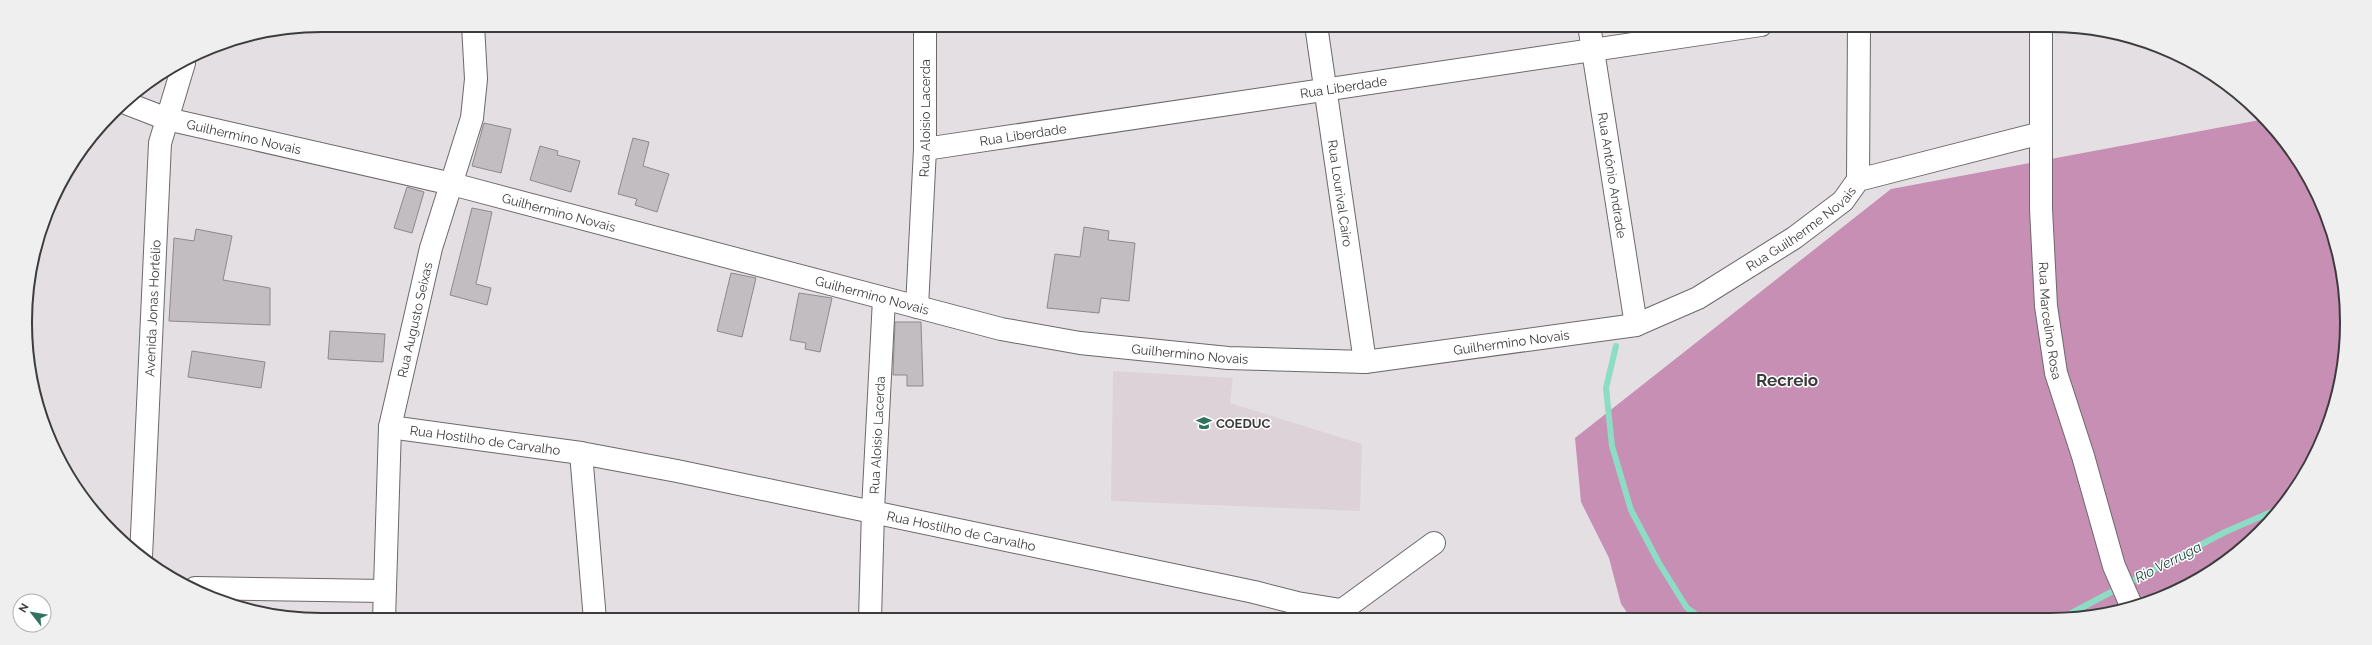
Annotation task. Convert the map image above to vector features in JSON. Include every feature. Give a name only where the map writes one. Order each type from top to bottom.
[{"type":"street","name":"Rua Augusto Seixas","points":[[384,613],[390,427],[431,248],[472,118],[476,80],[474,32]]},
{"type":"street","name":"Rua Aloisio Lacerda","points":[[917,307],[925,148],[925,32]]},
{"type":"street","name":"Rua Lourival Cairo","points":[[1317,32],[1365,362]]},
{"type":"street","name":"Rua Antônio Andrade","points":[[1591,32],[1636,325]]},
{"type":"street","name":"Rua Liberdade","points":[[925,148],[1712,32]]},
{"type":"street","points":[[1858,180],[1860,32]]},
{"type":"street","name":"Rua Marcelino Rosa","points":[[2041,32],[2041,208],[2046,306],[2056,373],[2083,456],[2114,566],[2130,602]]},
{"type":"street","name":"Avenida Jonas Hortélio","points":[[141,549],[160,143],[182,68]]},
{"type":"street","name":"Guilhermino Novais","points":[[130,105],[167,119],[452,184],[1002,329],[1080,343],[1228,358],[1365,362],[1636,325]]},
{"type":"street","name":"Rua Guilherme Novais","points":[[1636,325],[1698,298],[1794,238],[1843,201],[1858,180],[2041,133]]},
{"type":"street","name":"Rua Aloisio Lacerda","points":[[870,613],[873,510],[884,299]]},
{"type":"street","name":"Rua Hostilho de Carvalho","points":[[390,427],[581,453],[873,510],[1246,590],[1332,613]]},
{"type":"street","points":[[581,453],[594,613]]},
{"type":"street","points":[[1336,613],[1434,543]]},
{"type":"street","points":[[205,588],[384,591]]},
{"type":"shaded area","points":[[2258,120],[2291,161],[2310,194],[2325,229],[2338,285],[2340,322],[2338,360],[2325,416],[2301,468],[2291,484],[2268,514],[2241,541],[2226,553],[2195,574],[2178,583],[2143,598],[2125,603],[2087,611],[2050,613],[1627,613],[1621,604],[1609,558],[1581,502],[1575,438],[1891,189]]},
{"type":"shaded area","name":"COEDUC","points":[[1113,371],[1233,378],[1230,403],[1362,444],[1360,511],[1111,501]]},
{"type":"building","points":[[484,123],[511,129],[501,173],[472,166]]},
{"type":"building","points":[[633,138],[649,142],[643,166],[669,174],[657,212],[635,205],[637,199],[618,194]]},
{"type":"building","points":[[540,146],[558,151],[557,155],[580,161],[571,192],[530,180]]},
{"type":"building","points":[[407,187],[424,192],[412,233],[394,228]]},
{"type":"building","points":[[472,208],[492,212],[476,284],[491,288],[487,305],[450,295]]},
{"type":"building","points":[[1084,227],[1109,231],[1108,240],[1135,243],[1129,301],[1101,298],[1099,313],[1047,308],[1055,254],[1080,257]]},
{"type":"building","points":[[196,229],[232,236],[223,280],[270,288],[270,325],[169,321],[174,238],[194,241]]},
{"type":"building","points":[[731,273],[756,278],[742,337],[717,331]]},
{"type":"building","points":[[799,293],[832,298],[820,352],[805,349],[806,343],[790,340]]},
{"type":"building","points":[[895,322],[921,322],[923,386],[907,386],[907,375],[893,375]]},
{"type":"building","points":[[330,331],[385,334],[383,362],[328,359]]},
{"type":"building","points":[[192,351],[265,362],[261,388],[188,377]]},
{"type":"waterway","points":[[1616,346],[1606,388],[1612,446],[1631,510],[1659,563],[1687,608],[1694,613]]},
{"type":"waterway","name":"Rio Verruga","points":[[2074,612],[2225,532],[2269,513]]},
{"type":"place","name":"COEDUC","points":[[1204,423]]},
{"type":"district","name":"Recreio","points":[[1787,380]]}]
